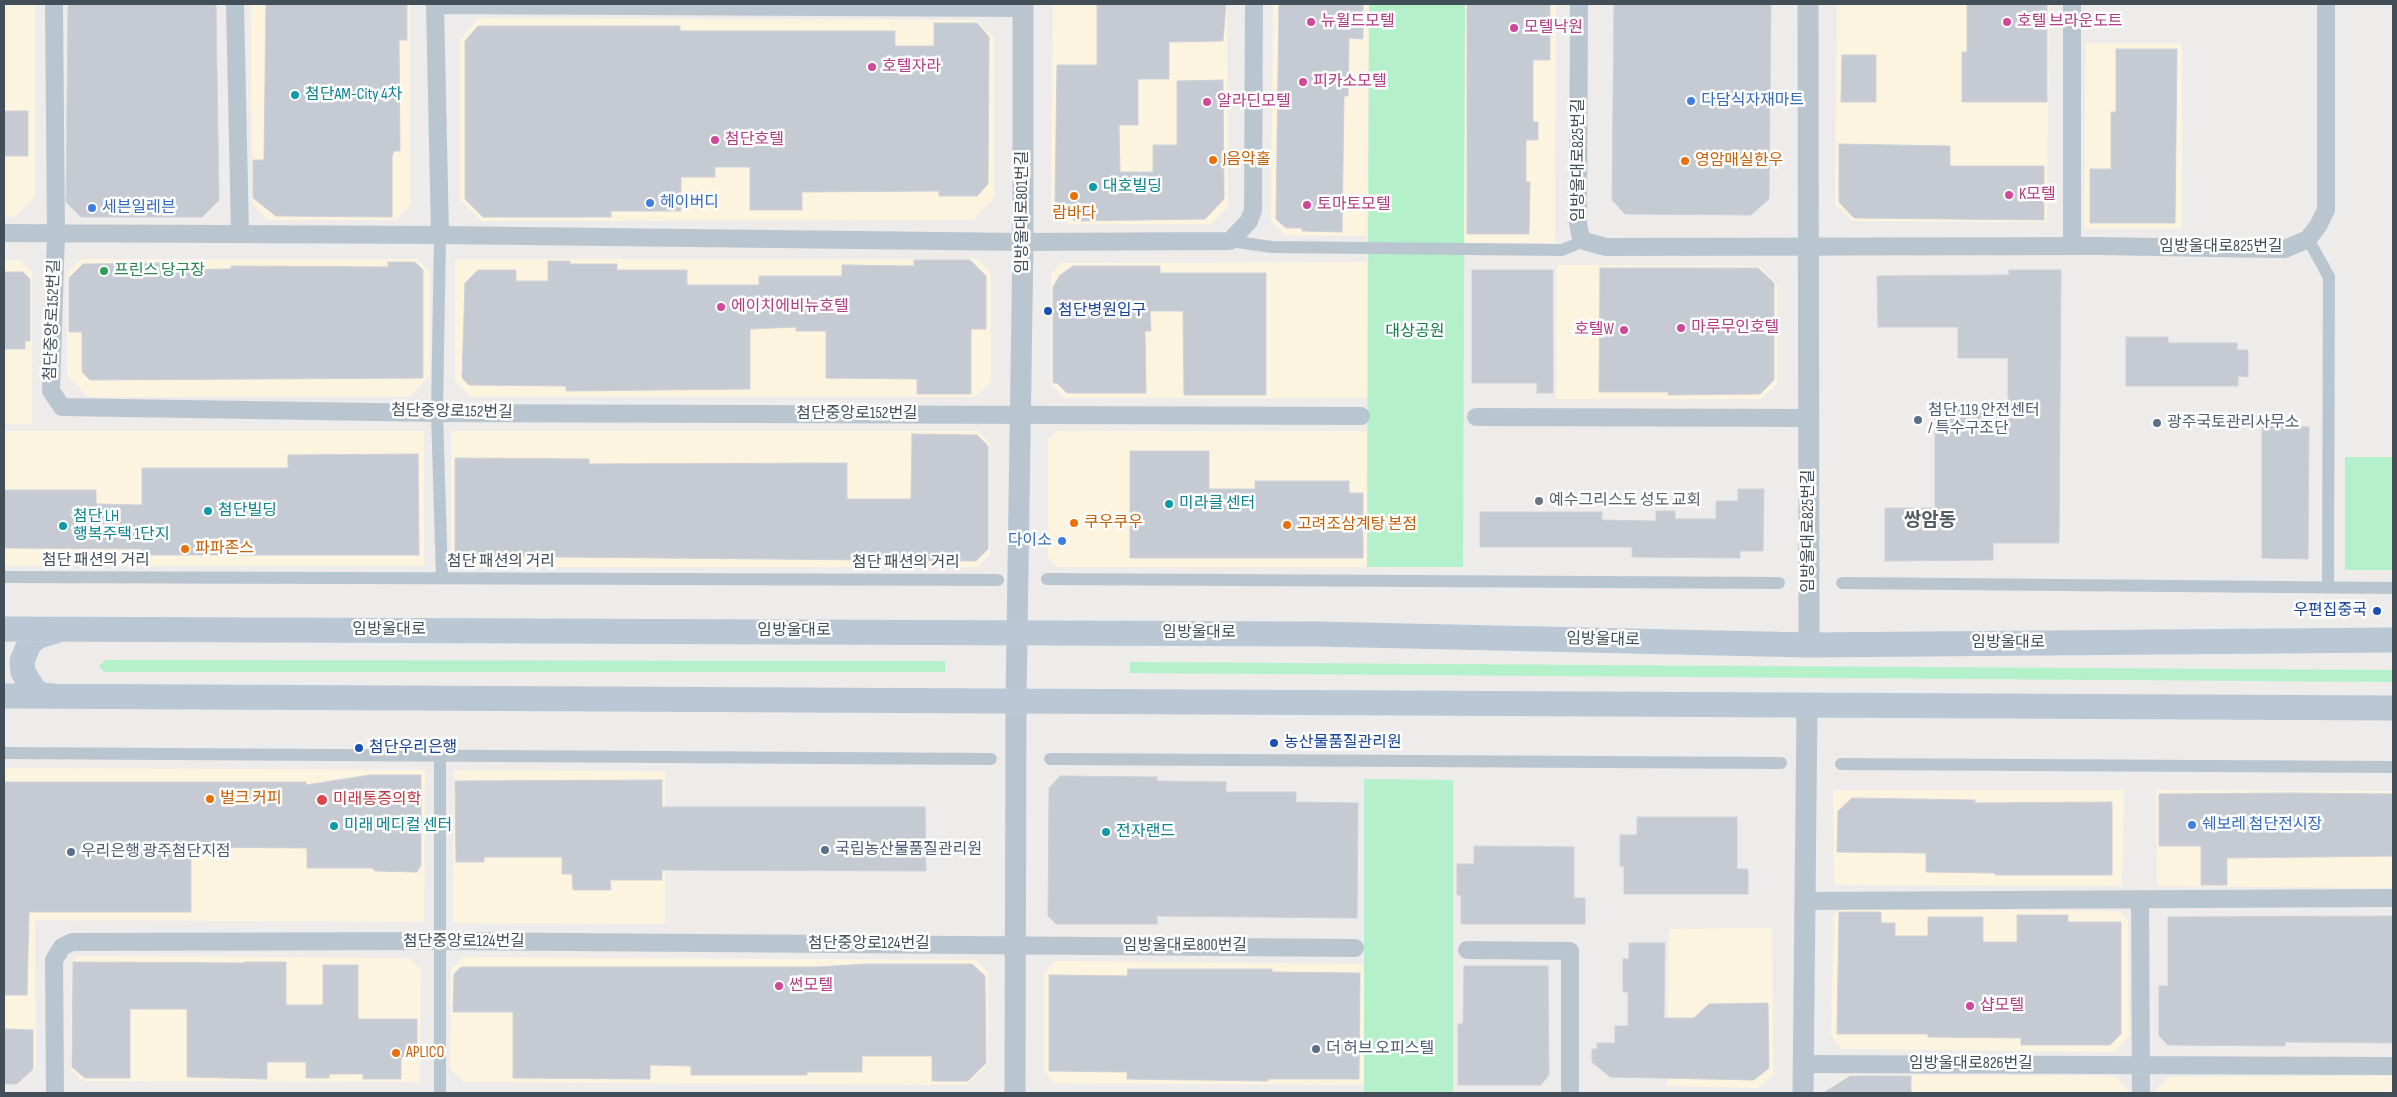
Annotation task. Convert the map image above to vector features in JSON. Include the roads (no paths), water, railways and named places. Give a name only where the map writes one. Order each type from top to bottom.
[{"type":"main road","name":"임방울대로","points":[[4,629],[1328,634],[1809,644],[2393,640]]},
{"type":"main road","points":[[61,697],[42,695],[34,690],[27,682],[23,672],[22,661],[25,651],[34,639],[49,632],[64,630]]},
{"type":"main road","points":[[4,696],[2393,708]]},
{"type":"street","name":"첨단중앙로152번길","points":[[54,4],[56,233],[51,391],[62,407],[437,412],[1020,415]]},
{"type":"street","points":[[236,4],[240,233]]},
{"type":"street","points":[[435,4],[440,235],[437,412],[442,578]]},
{"type":"street","name":"임방울대로801번길","points":[[435,4],[1023,6],[1023,242],[1017,632]]},
{"type":"street","points":[[1230,241],[1250,221],[1253,210],[1254,4]]},
{"type":"street","name":"임방울대로825번길","points":[[1579,4],[1578,223],[1580,234],[1584,241],[1606,246],[2072,246],[2284,249],[2308,239]]},
{"type":"street","name":"임방울대로825번길","points":[[1808,4],[1809,644]]},
{"type":"street","points":[[2072,4],[2072,246]]},
{"type":"street","points":[[2326,4],[2326,210],[2318,226],[2308,239],[2330,277],[2328,588]]},
{"type":"street","points":[[4,233],[240,233],[1023,242],[1230,241],[1272,247],[1562,250],[1584,241]]},
{"type":"street","points":[[1020,415],[1361,416]]},
{"type":"street","points":[[1476,417],[1808,418]]},
{"type":"street","name":"첨단 패션의 거리","points":[[4,577],[998,580]]},
{"type":"street","points":[[1047,579],[1779,583]]},
{"type":"street","points":[[1842,583],[2393,588]]},
{"type":"street","points":[[1015,1093],[1017,632]]},
{"type":"street","points":[[1802,1093],[1806,706]]},
{"type":"street","points":[[4,753],[991,759]]},
{"type":"street","points":[[440,755],[440,1093]]},
{"type":"street","points":[[1050,759],[1781,764]]},
{"type":"street","points":[[1841,764],[2393,767]]},
{"type":"street","points":[[1804,900],[2393,898]]},
{"type":"street","points":[[2140,899],[2141,1093]]},
{"type":"street","name":"첨단중앙로124번길","points":[[55,1093],[54,960],[62,947],[72,942],[440,941],[1016,945]]},
{"type":"street","name":"임방울대로800번길","points":[[1016,945],[1354,948]]},
{"type":"street","points":[[1467,950],[1570,951],[1570,1093]]},
{"type":"street","name":"임방울대로826번길","points":[[1802,1064],[2393,1066]]},
{"type":"place","name":"뉴월드모텔","points":[[1311,22]]},
{"type":"place","name":"호텔 브라운도트","points":[[2007,22]]},
{"type":"place","name":"모텔낙원","points":[[1514,28]]},
{"type":"place","name":"호텔자라","points":[[872,67]]},
{"type":"place","name":"피카소모텔","points":[[1303,82]]},
{"type":"place","name":"첨단AM-City 4차","points":[[295,95]]},
{"type":"place","name":"다담식자재마트","points":[[1691,101]]},
{"type":"place","name":"알라딘모텔","points":[[1207,102]]},
{"type":"place","name":"첨단호텔","points":[[715,140]]},
{"type":"place","name":"J음악홀","points":[[1213,160]]},
{"type":"place","name":"영암매실한우","points":[[1685,161]]},
{"type":"place","name":"대호빌딩","points":[[1093,187]]},
{"type":"place","name":"K모텔","points":[[2009,195]]},
{"type":"place","name":"람바다","points":[[1074,196]]},
{"type":"place","name":"헤이버디","points":[[650,203]]},
{"type":"place","name":"토마토모텔","points":[[1307,205]]},
{"type":"place","name":"세븐일레븐","points":[[92,208]]},
{"type":"place","name":"프린스 당구장","points":[[104,271]]},
{"type":"place","name":"에이치에비뉴호텔","points":[[721,307]]},
{"type":"place","name":"첨단병원입구","points":[[1048,311]]},
{"type":"place","name":"마루무인호텔","points":[[1681,328]]},
{"type":"place","name":"호텔W","points":[[1624,330]]},
{"type":"place","name":"첨단 119 안전센터 / 특수구조단","points":[[1918,420]]},
{"type":"place","name":"광주국토관리사무소","points":[[2157,423]]},
{"type":"place","name":"예수그리스도 성도 교회","points":[[1539,501]]},
{"type":"place","name":"미라클 센터","points":[[1169,504]]},
{"type":"place","name":"첨단빌딩","points":[[208,511]]},
{"type":"place","name":"쿠우쿠우","points":[[1074,523]]},
{"type":"place","name":"고려조삼계탕 본점","points":[[1287,525]]},
{"type":"place","name":"첨단 LH 행복주택 1단지","points":[[63,526]]},
{"type":"place","name":"다이소","points":[[1062,541]]},
{"type":"place","name":"파파존스","points":[[185,549]]},
{"type":"place","name":"우편집중국","points":[[2377,611]]},
{"type":"place","name":"농산물품질관리원","points":[[1274,743]]},
{"type":"place","name":"첨단우리은행","points":[[359,748]]},
{"type":"place","name":"벌크 커피","points":[[210,799]]},
{"type":"place","name":"미래통증의학","points":[[322,800]]},
{"type":"place","name":"쉐보레 첨단전시장","points":[[2192,825]]},
{"type":"place","name":"미래 메디컬 센터","points":[[334,826]]},
{"type":"place","name":"전자랜드","points":[[1106,832]]},
{"type":"place","name":"국립농산물품질관리원","points":[[825,850]]},
{"type":"place","name":"우리은행 광주첨단지점","points":[[71,852]]},
{"type":"place","name":"썬모텔","points":[[779,986]]},
{"type":"place","name":"샵모텔","points":[[1970,1006]]},
{"type":"place","name":"더 허브 오피스텔","points":[[1316,1049]]},
{"type":"place","name":"APLICO","points":[[396,1053]]},
{"type":"district","name":"쌍암동","points":[[1930,521]]},
{"type":"park label","name":"대상공원","points":[[1415,332]]}]
